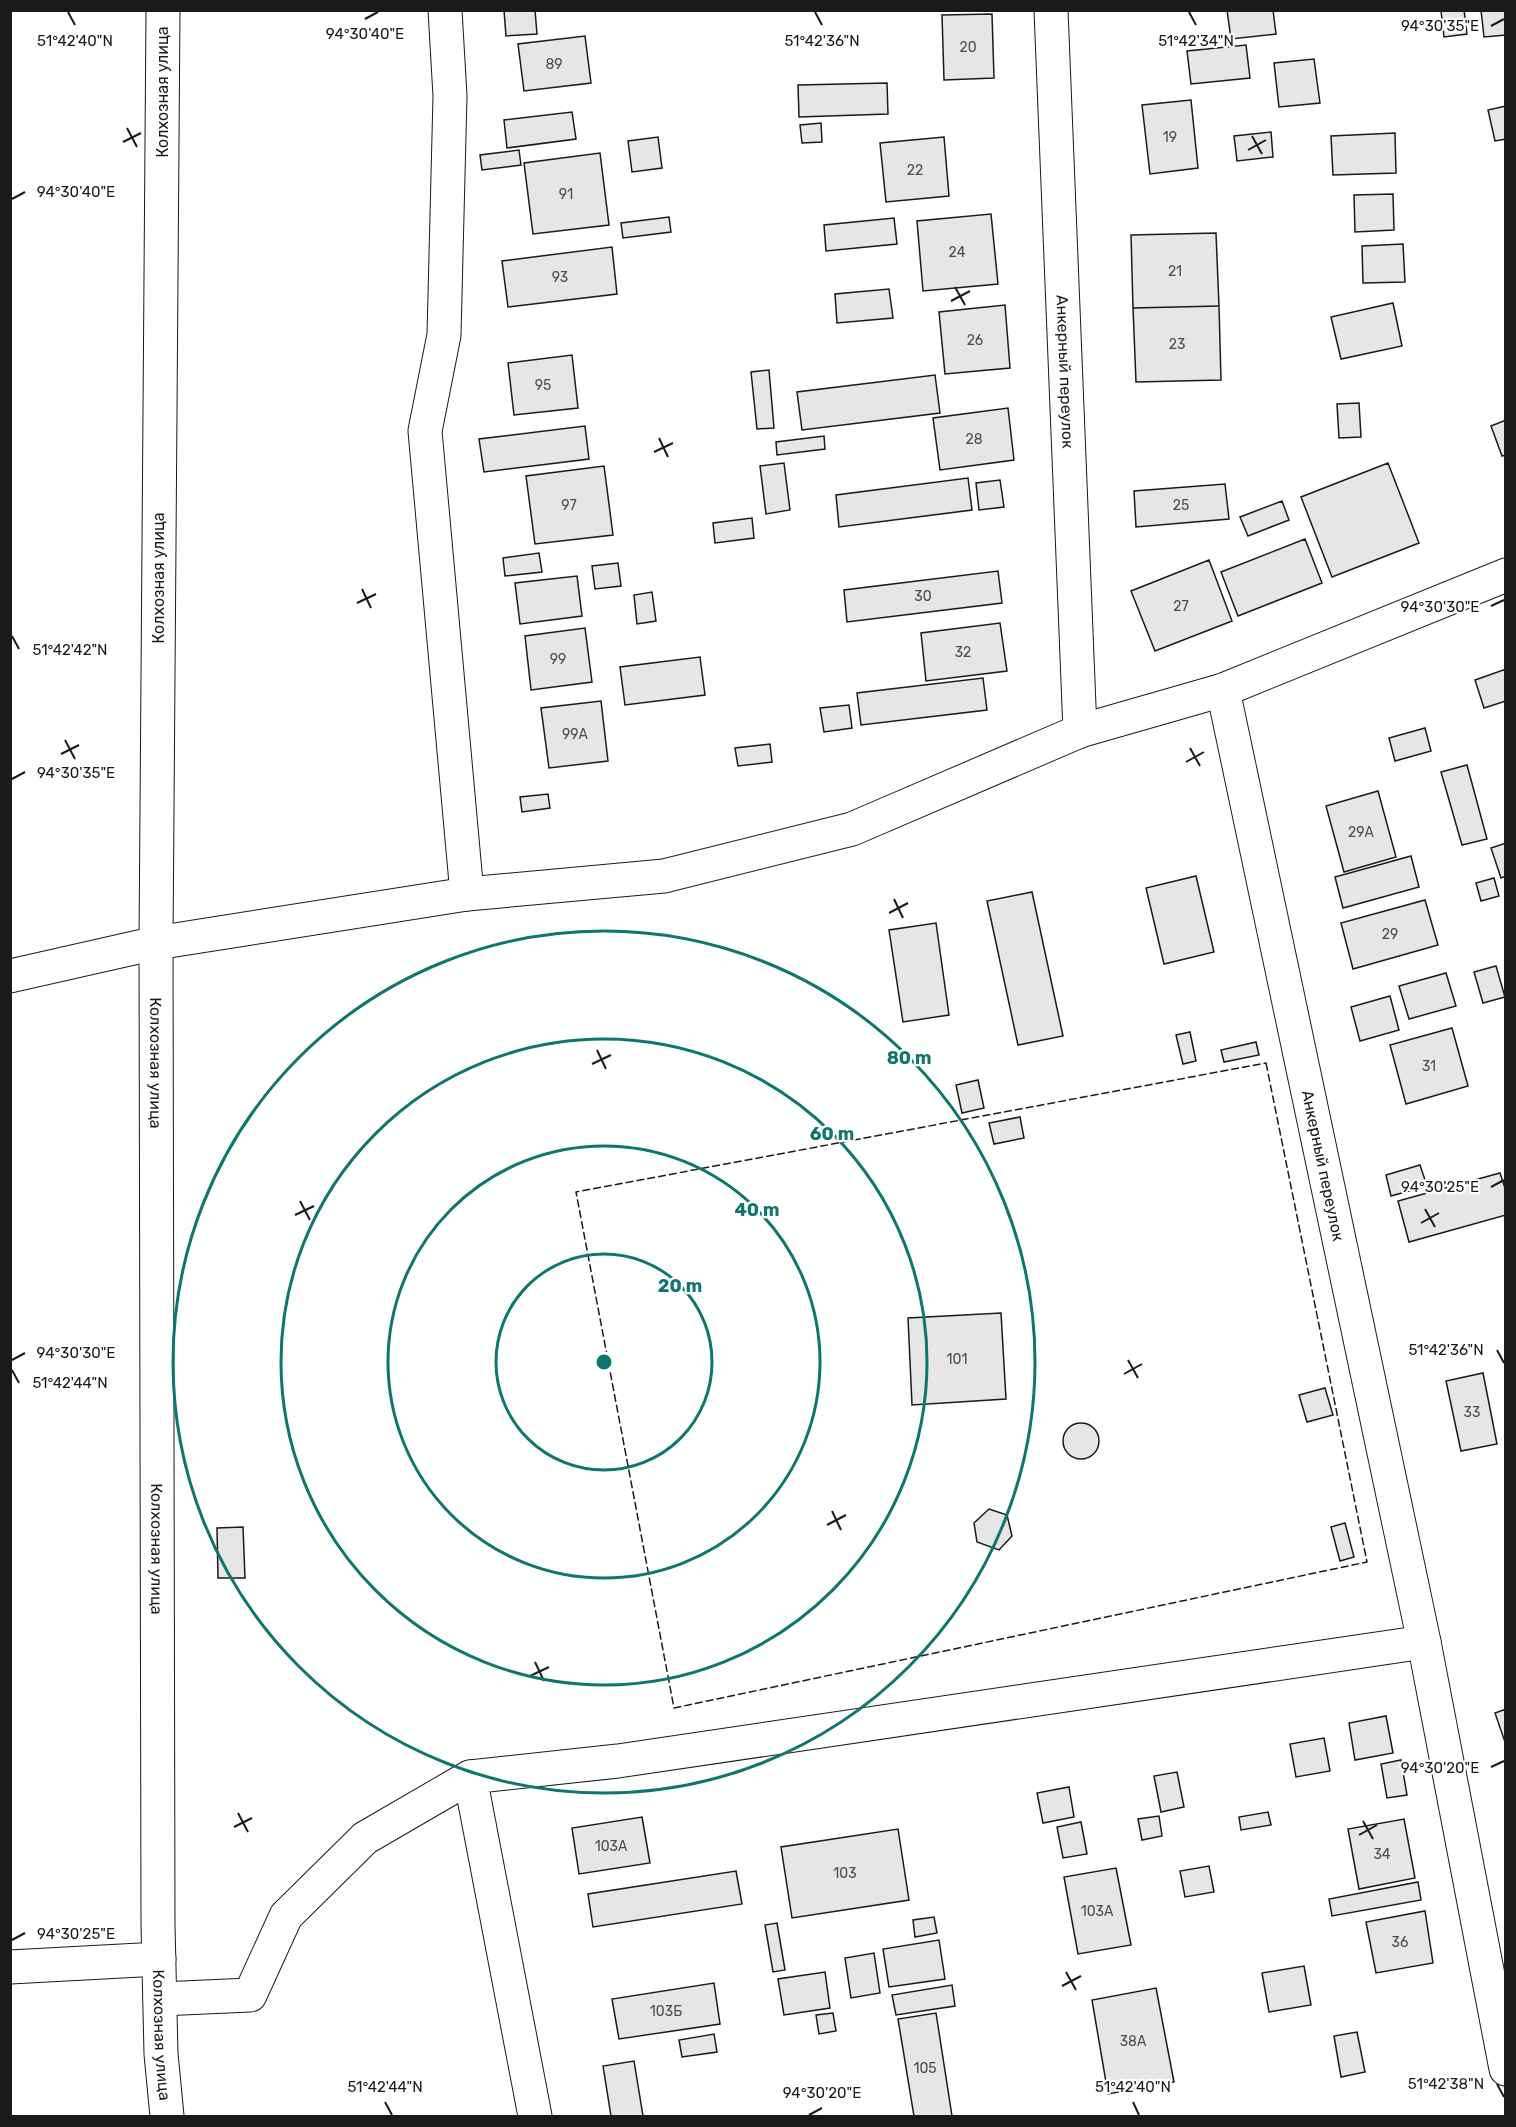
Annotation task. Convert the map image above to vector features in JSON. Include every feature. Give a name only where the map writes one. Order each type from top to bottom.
[{"type":"street","name":"Колхозная улица","points":[[163,10],[156,943],[159,1959],[161,2054],[167,2116]]},
{"type":"street","points":[[446,10],[450,96],[444,334],[425,431],[467,894]]},
{"type":"street","name":"Анкерный переулок","points":[[1051,10],[1080,731]]},
{"type":"street","points":[[11,977],[156,943],[467,894],[663,876],[852,829],[1080,731],[1223,690],[1506,575]]},
{"type":"street","name":"Анкерный переулок","points":[[1223,690],[1424,1642],[1506,2069]]},
{"type":"street","points":[[160,1999],[250,1995],[286,1916],[333,1869],[365,1838],[470,1777],[618,1761],[1424,1642]]},
{"type":"street","points":[[470,1777],[535,2116]]},
{"type":"street","points":[[10,1967],[159,1959]]},
{"type":"building","points":[[504,10],[535,10],[537,34],[506,36]]},
{"type":"building","points":[[1227,10],[1273,10],[1276,34],[1231,39]]},
{"type":"building","points":[[1464,10],[1467,34],[1444,37],[1441,11]]},
{"type":"building","points":[[1481,10],[1506,10],[1506,35],[1484,37]]},
{"type":"building","points":[[992,14],[994,78],[944,80],[942,15]]},
{"type":"building","points":[[585,36],[591,83],[524,91],[518,44]]},
{"type":"building","points":[[1246,45],[1250,78],[1191,84],[1187,51]]},
{"type":"building","points":[[1314,59],[1320,103],[1279,107],[1274,63]]},
{"type":"building","points":[[887,83],[888,114],[799,117],[798,85]]},
{"type":"building","points":[[1191,100],[1198,168],[1150,174],[1142,105]]},
{"type":"building","points":[[1506,106],[1506,139],[1495,141],[1488,110]]},
{"type":"building","points":[[572,112],[576,139],[507,148],[504,120]]},
{"type":"building","points":[[821,123],[822,142],[802,143],[800,125]]},
{"type":"building","points":[[1271,132],[1273,157],[1237,161],[1234,136]]},
{"type":"building","points":[[1395,133],[1396,173],[1333,175],[1331,136]]},
{"type":"building","points":[[658,137],[662,168],[632,172],[628,141]]},
{"type":"building","points":[[944,137],[949,196],[886,202],[880,143]]},
{"type":"building","points":[[519,150],[521,165],[482,170],[480,155]]},
{"type":"building","points":[[600,153],[609,225],[533,234],[524,163]]},
{"type":"building","points":[[1393,194],[1394,230],[1355,232],[1354,195]]},
{"type":"building","points":[[991,214],[998,284],[923,291],[917,221]]},
{"type":"building","points":[[669,217],[671,232],[623,238],[621,223]]},
{"type":"building","points":[[894,218],[897,244],[826,251],[824,225]]},
{"type":"building","points":[[1216,233],[1219,306],[1133,308],[1131,235]]},
{"type":"building","points":[[1403,244],[1405,282],[1363,283],[1362,246]]},
{"type":"building","points":[[612,247],[617,294],[508,307],[502,261]]},
{"type":"building","points":[[889,289],[893,318],[837,323],[835,294]]},
{"type":"building","points":[[1393,303],[1402,346],[1341,359],[1331,317]]},
{"type":"building","points":[[1005,305],[1010,368],[945,374],[939,312]]},
{"type":"building","points":[[1219,306],[1221,380],[1136,382],[1133,308]]},
{"type":"building","points":[[572,355],[578,408],[514,415],[508,363]]},
{"type":"building","points":[[769,370],[774,428],[757,429],[751,372]]},
{"type":"building","points":[[935,375],[940,413],[802,430],[797,392]]},
{"type":"building","points":[[1359,403],[1361,437],[1339,438],[1337,404]]},
{"type":"building","points":[[1008,408],[1014,460],[940,470],[933,418]]},
{"type":"building","points":[[1506,420],[1506,455],[1502,456],[1491,426]]},
{"type":"building","points":[[585,426],[589,459],[484,472],[479,439]]},
{"type":"building","points":[[824,436],[825,449],[777,455],[776,442]]},
{"type":"building","points":[[784,463],[790,510],[766,514],[760,466]]},
{"type":"building","points":[[1388,463],[1419,543],[1332,577],[1301,497]]},
{"type":"building","points":[[604,466],[613,535],[535,544],[526,476]]},
{"type":"building","points":[[968,478],[972,510],[839,527],[836,495]]},
{"type":"building","points":[[1000,480],[1004,507],[979,510],[976,483]]},
{"type":"building","points":[[1225,484],[1229,519],[1136,527],[1134,491]]},
{"type":"building","points":[[1282,501],[1289,520],[1248,536],[1240,517]]},
{"type":"building","points":[[752,518],[754,538],[715,543],[713,523]]},
{"type":"building","points":[[1305,539],[1322,583],[1238,616],[1221,572]]},
{"type":"building","points":[[539,553],[542,572],[505,576],[503,558]]},
{"type":"building","points":[[1209,560],[1232,621],[1155,651],[1131,591]]},
{"type":"building","points":[[618,563],[621,586],[595,589],[592,566]]},
{"type":"building","points":[[998,571],[1002,603],[847,622],[844,590]]},
{"type":"building","points":[[577,576],[582,616],[520,624],[515,583]]},
{"type":"building","points":[[652,592],[656,621],[637,624],[634,595]]},
{"type":"building","points":[[1000,623],[1007,671],[926,681],[921,633]]},
{"type":"building","points":[[585,628],[592,682],[531,690],[525,636]]},
{"type":"building","points":[[700,657],[705,695],[625,705],[620,667]]},
{"type":"building","points":[[1506,669],[1506,701],[1484,708],[1475,680]]},
{"type":"building","points":[[983,678],[987,710],[861,725],[857,693]]},
{"type":"building","points":[[601,701],[608,761],[549,768],[541,708]]},
{"type":"building","points":[[849,705],[852,728],[824,732],[820,708]]},
{"type":"building","points":[[1425,728],[1431,751],[1395,761],[1389,738]]},
{"type":"building","points":[[770,744],[772,762],[738,766],[735,748]]},
{"type":"building","points":[[1467,765],[1487,839],[1462,845],[1441,772]]},
{"type":"building","points":[[1378,791],[1396,857],[1344,872],[1326,806]]},
{"type":"building","points":[[548,794],[550,808],[522,812],[520,797]]},
{"type":"building","points":[[1506,843],[1506,876],[1501,878],[1491,848]]},
{"type":"building","points":[[1411,856],[1419,887],[1343,908],[1335,877]]},
{"type":"building","points":[[1196,876],[1214,952],[1164,964],[1146,888]]},
{"type":"building","points":[[1494,878],[1499,896],[1481,901],[1476,883]]},
{"type":"building","points":[[1032,892],[1063,1036],[1018,1045],[987,901]]},
{"type":"building","points":[[1425,900],[1438,945],[1353,969],[1341,923]]},
{"type":"building","points":[[936,923],[949,1015],[903,1022],[889,930]]},
{"type":"building","points":[[1496,966],[1505,997],[1483,1003],[1474,972]]},
{"type":"building","points":[[1446,973],[1456,1006],[1409,1019],[1399,986]]},
{"type":"building","points":[[1390,996],[1399,1030],[1360,1041],[1351,1007]]},
{"type":"building","points":[[1452,1028],[1468,1086],[1406,1104],[1390,1045]]},
{"type":"building","points":[[1190,1032],[1196,1061],[1183,1064],[1176,1035]]},
{"type":"building","points":[[1256,1042],[1259,1055],[1224,1062],[1221,1050]]},
{"type":"building","points":[[978,1080],[984,1108],[962,1113],[956,1085]]},
{"type":"building","points":[[1020,1117],[1024,1138],[994,1144],[989,1123]]},
{"type":"building","points":[[1420,1165],[1427,1186],[1391,1196],[1386,1175]]},
{"type":"building","points":[[1500,1173],[1506,1191],[1506,1215],[1409,1242],[1398,1201]]},
{"type":"building","points":[[1001,1313],[1006,1399],[912,1405],[908,1318]]},
{"type":"building","points":[[1483,1373],[1497,1444],[1461,1451],[1446,1381]]},
{"type":"building","points":[[1325,1388],[1333,1415],[1307,1422],[1299,1395]]},
{"type":"building","points":[[1081,1423],[1094,1428],[1099,1441],[1094,1454],[1081,1459],[1068,1454],[1063,1441],[1068,1428]]},
{"type":"building","points":[[989,1509],[1007,1515],[1012,1536],[999,1550],[977,1542],[974,1523]]},
{"type":"building","points":[[1345,1523],[1354,1557],[1340,1561],[1331,1527]]},
{"type":"building","points":[[243,1527],[245,1578],[218,1578],[217,1528]]},
{"type":"building","points":[[1506,1709],[1506,1742],[1505,1742],[1495,1713]]},
{"type":"building","points":[[1386,1716],[1393,1753],[1355,1760],[1349,1723]]},
{"type":"building","points":[[1324,1738],[1330,1771],[1296,1777],[1290,1744]]},
{"type":"building","points":[[1401,1760],[1407,1795],[1387,1798],[1381,1764]]},
{"type":"building","points":[[1177,1772],[1184,1807],[1161,1812],[1154,1776]]},
{"type":"building","points":[[1069,1787],[1074,1817],[1043,1823],[1037,1793]]},
{"type":"building","points":[[1268,1812],[1271,1825],[1241,1830],[1239,1817]]},
{"type":"building","points":[[1159,1816],[1162,1836],[1142,1840],[1138,1819]]},
{"type":"building","points":[[642,1817],[650,1863],[579,1874],[572,1828]]},
{"type":"building","points":[[1404,1819],[1415,1878],[1359,1889],[1348,1829]]},
{"type":"building","points":[[1081,1822],[1087,1854],[1063,1858],[1057,1827]]},
{"type":"building","points":[[898,1829],[909,1900],[792,1918],[781,1847]]},
{"type":"building","points":[[1209,1866],[1214,1892],[1185,1897],[1180,1871]]},
{"type":"building","points":[[1116,1868],[1131,1945],[1078,1954],[1064,1877]]},
{"type":"building","points":[[736,1871],[742,1904],[593,1927],[588,1894]]},
{"type":"building","points":[[1418,1882],[1421,1900],[1332,1916],[1329,1899]]},
{"type":"building","points":[[1425,1911],[1433,1963],[1376,1973],[1366,1922]]},
{"type":"building","points":[[934,1917],[937,1933],[915,1937],[913,1920]]},
{"type":"building","points":[[777,1923],[785,1970],[773,1972],[765,1925]]},
{"type":"building","points":[[939,1940],[945,1979],[889,1987],[883,1949]]},
{"type":"building","points":[[874,1953],[880,1993],[851,1998],[845,1958]]},
{"type":"building","points":[[1304,1966],[1311,2005],[1269,2012],[1262,1973]]},
{"type":"building","points":[[825,1972],[830,2008],[784,2015],[778,1979]]},
{"type":"building","points":[[714,1983],[720,2024],[619,2039],[612,1999]]},
{"type":"building","points":[[952,1985],[955,2006],[896,2015],[892,1995]]},
{"type":"building","points":[[1156,1988],[1174,2082],[1108,2094],[1092,2000]]},
{"type":"building","points":[[833,2013],[836,2031],[819,2034],[816,2015]]},
{"type":"building","points":[[936,2013],[952,2116],[914,2116],[898,2019]]},
{"type":"building","points":[[1357,2032],[1365,2072],[1341,2077],[1334,2036]]},
{"type":"building","points":[[714,2034],[717,2052],[682,2057],[679,2040]]},
{"type":"building","points":[[634,2061],[643,2116],[611,2116],[603,2066]]},
{"type":"fence","points":[[1266,1063],[1367,1562],[674,1708],[576,1192],[1266,1063]]}]
